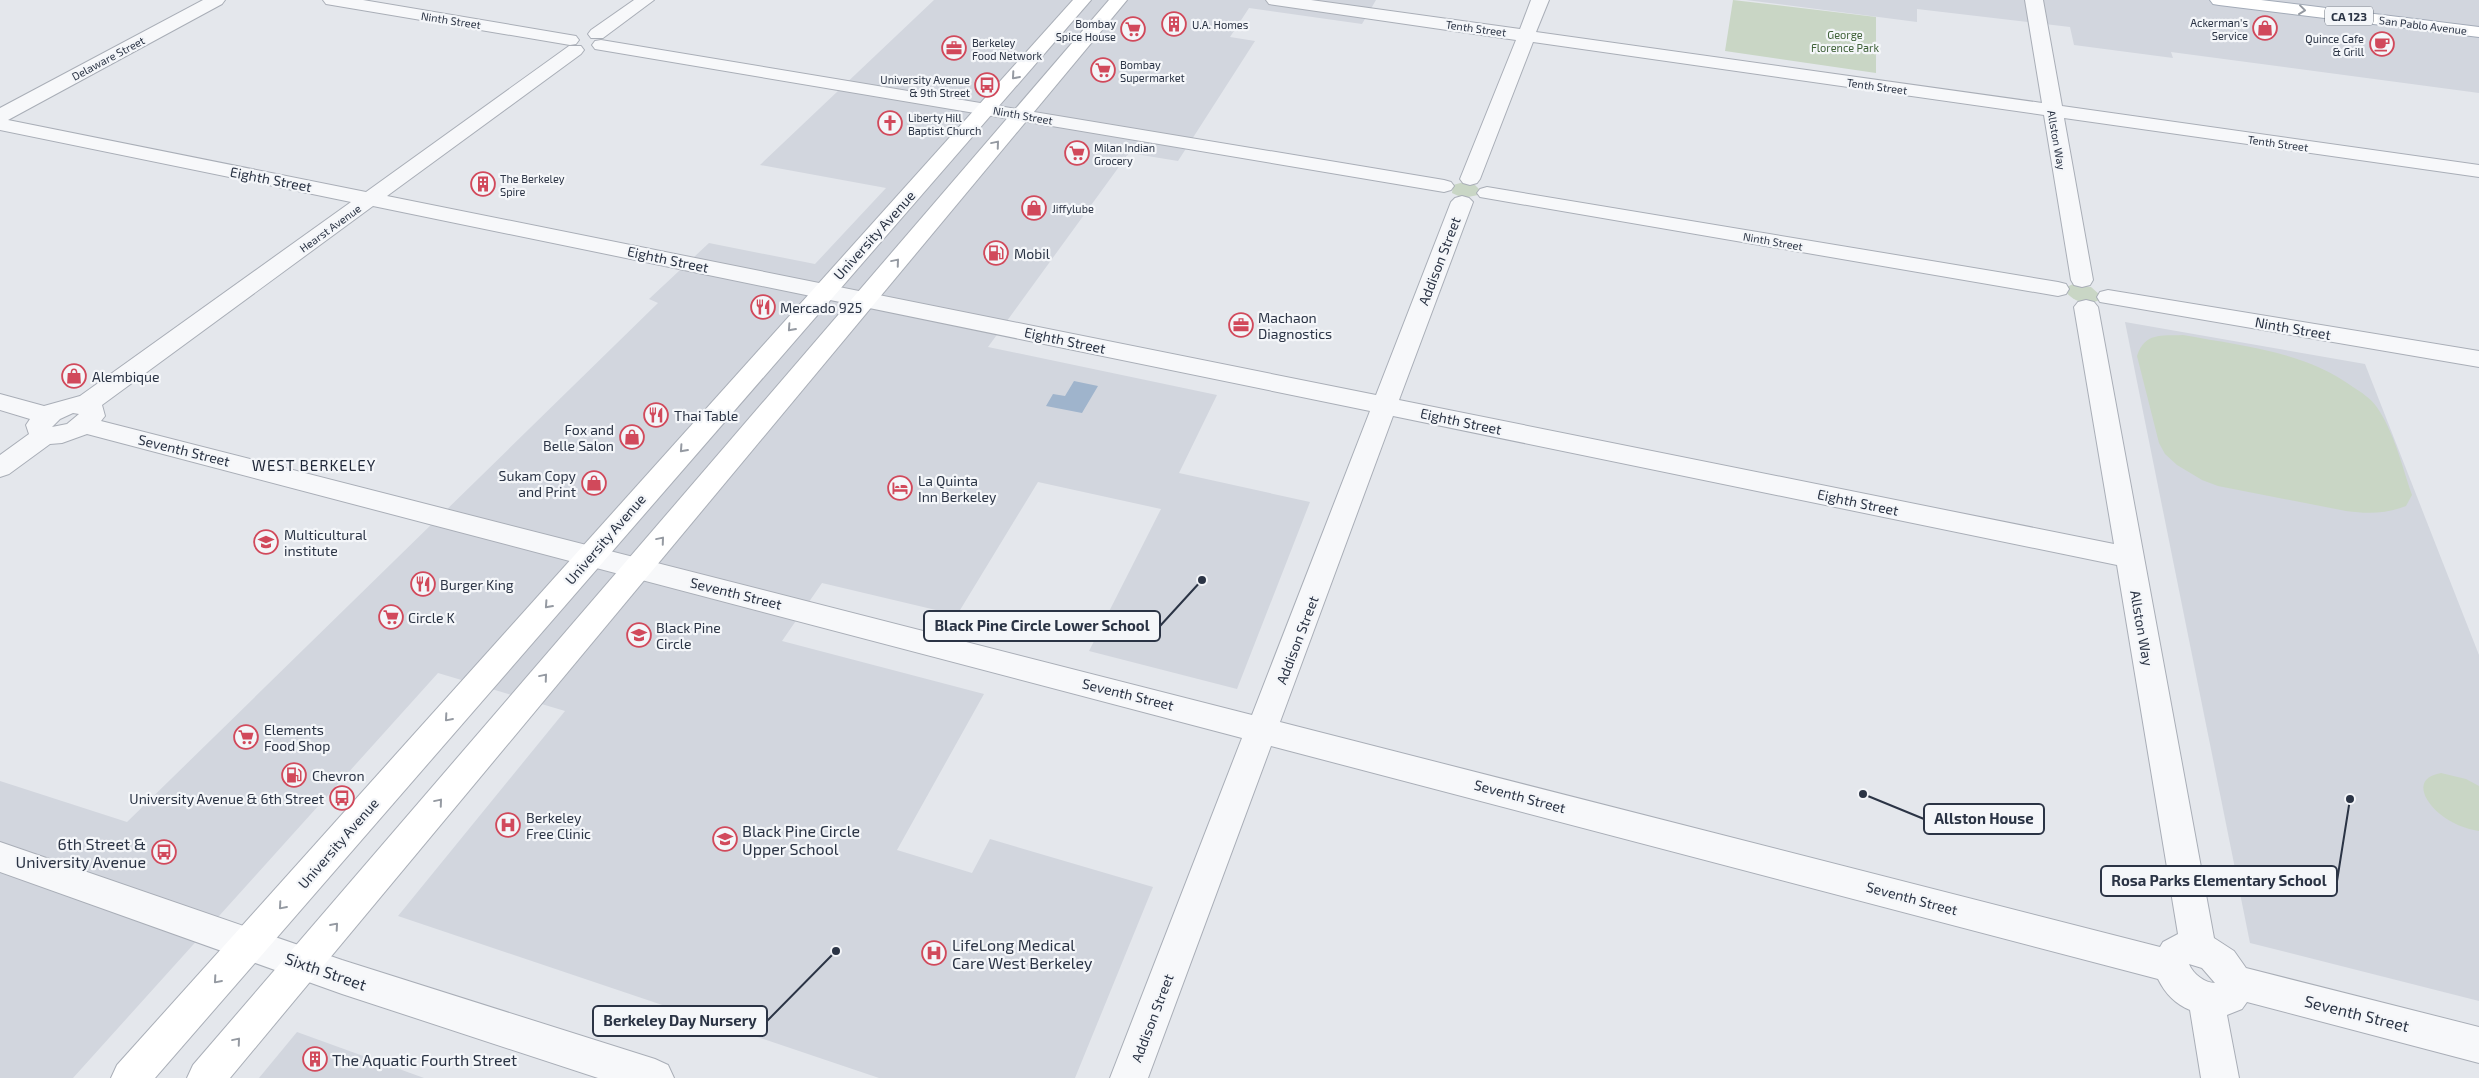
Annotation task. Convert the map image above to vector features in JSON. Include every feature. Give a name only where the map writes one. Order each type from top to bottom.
[{"type":"main road","name":"University Avenue","points":[[130,1078],[1082,0]]},
{"type":"main road","points":[[206,1078],[1118,0]]},
{"type":"main road","name":"San Pablo Avenue","points":[[2218,0],[2479,32]]},
{"type":"main road","name":"San Pablo Avenue","points":[[2324,0],[2479,19]]},
{"type":"street","name":"Delaware Street","points":[[0,116],[216,0]]},
{"type":"street","name":"Ninth Street","points":[[332,0],[573,45]]},
{"type":"street","points":[[573,45],[580,35],[599,40],[645,0]]},
{"type":"street","name":"Tenth Street","points":[[1275,0],[2479,171]]},
{"type":"street","name":"Addison Street","points":[[1129,1078],[1385,406],[1459,189],[1540,0]]},
{"type":"street","name":"Allston Way","points":[[2034,0],[2052,111],[2092,295],[2184,957]]},
{"type":"street","name":"Ninth Street","points":[[599,40],[986,109],[1459,189],[1481,199],[1487,193],[2058,289],[2064,298],[2092,295],[2479,359]]},
{"type":"street","name":"Hearst Avenue","points":[[85,415],[573,45]]},
{"type":"street","name":"Eighth Street","points":[[0,124],[2129,557]]},
{"type":"street","points":[[0,402],[46,425]]},
{"type":"street","points":[[0,468],[70,405],[85,415]]},
{"type":"street","name":"Seventh Street","points":[[85,415],[637,568],[1263,729],[2184,957],[2210,953],[2221,961],[2229,971],[2220,990],[2479,1045]]},
{"type":"street","name":"Sixth Street","points":[[0,857],[458,1016],[655,1078]]},
{"type":"street","points":[[2220,990],[2220,1078]]},
{"type":"shaded area","points":[[934,0],[1376,0],[1362,24],[1249,8],[1230,37],[1255,41],[1178,161],[1129,153],[988,347],[1217,395],[1179,473],[1310,502],[1237,689],[1089,651],[1161,509],[1038,482],[957,615],[822,583],[782,641],[984,694],[897,850],[972,873],[990,839],[1153,887],[1075,1078],[879,1078],[398,916],[565,711],[438,673],[73,1078],[0,1078],[0,781],[127,822],[658,303],[649,299],[709,243],[815,264],[886,188],[760,165]]},
{"type":"shaded area","points":[[1746,0],[2479,0],[2479,93],[2171,52],[2173,58],[2074,45],[2070,27],[1917,9],[1917,22]]},
{"type":"shaded area","points":[[2125,322],[2365,364],[2479,655],[2479,1001],[2250,943]]},
{"type":"shaded area","name":"The Aquatic Fourth Street","points":[[297,1032],[424,1078],[259,1078]]},
{"type":"green space","name":"George Florence Park","points":[[1733,0],[1876,17],[1876,73],[1725,51]]},
{"type":"green space","points":[[1464,182],[1475,185],[1480,190],[1478,195],[1463,198],[1452,193],[1453,185]]},
{"type":"green space","points":[[2073,284],[2091,287],[2100,295],[2099,300],[2086,303],[2073,298],[2066,292],[2067,287]]},
{"type":"green space","points":[[2183,335],[2250,347],[2293,358],[2314,365],[2334,375],[2365,395],[2374,403],[2388,426],[2397,449],[2412,495],[2406,506],[2376,513],[2346,511],[2218,486],[2202,480],[2177,465],[2165,454],[2159,443],[2137,356],[2140,348],[2149,339],[2161,336]]},
{"type":"green space","points":[[2441,773],[2466,779],[2479,786],[2479,831],[2463,827],[2449,820],[2429,803],[2424,790],[2426,780]]},
{"type":"water","points":[[1074,381],[1098,386],[1082,413],[1046,406],[1053,394],[1065,396]]},
{"type":"place","name":"U.A. Homes","points":[[1174,24]]},
{"type":"place","name":"Ackerman's Service","points":[[2265,28]]},
{"type":"place","name":"Bombay Spice House","points":[[1133,29]]},
{"type":"place","name":"Quince Cafe & Grill","points":[[2382,44]]},
{"type":"place","name":"Berkeley Food Network","points":[[954,48]]},
{"type":"place","name":"Bombay Supermarket","points":[[1103,70]]},
{"type":"place","name":"University Avenue & 9th Street","points":[[987,85]]},
{"type":"place","name":"Liberty Hill Baptist Church","points":[[890,123]]},
{"type":"place","name":"Milan Indian Grocery","points":[[1077,153]]},
{"type":"place","name":"The Berkeley Spire","points":[[483,184]]},
{"type":"place","name":"Jiffylube","points":[[1034,208]]},
{"type":"place","name":"Mobil","points":[[996,253]]},
{"type":"place","name":"Mercado 925","points":[[763,307]]},
{"type":"place","name":"Machaon Diagnostics","points":[[1241,325]]},
{"type":"place","name":"Alembique","points":[[74,376]]},
{"type":"place","name":"Thai Table","points":[[656,415]]},
{"type":"place","name":"Fox and Belle Salon","points":[[632,437]]},
{"type":"place","name":"Sukam Copy and Print","points":[[594,483]]},
{"type":"place","name":"La Quinta Inn Berkeley","points":[[900,488]]},
{"type":"place","name":"Multicultural institute","points":[[266,542]]},
{"type":"place","name":"Black Pine Circle Lower School","points":[[1202,580]]},
{"type":"place","name":"Burger King","points":[[423,584]]},
{"type":"place","name":"Circle K","points":[[391,617]]},
{"type":"place","name":"Black Pine Circle","points":[[639,635]]},
{"type":"place","name":"Elements Food Shop","points":[[246,737]]},
{"type":"place","name":"Chevron","points":[[294,775]]},
{"type":"place","name":"Allston House","points":[[1863,794]]},
{"type":"place","name":"University Avenue & 6th Street","points":[[342,798]]},
{"type":"place","name":"Rosa Parks Elementary School","points":[[2350,799]]},
{"type":"place","name":"Berkeley Free Clinic","points":[[508,825]]},
{"type":"place","name":"Black Pine Circle Upper School","points":[[725,839]]},
{"type":"place","name":"6th Street & University Avenue","points":[[164,852]]},
{"type":"place","name":"Berkeley Day Nursery","points":[[836,951]]},
{"type":"place","name":"LifeLong Medical Care West Berkeley","points":[[934,953]]},
{"type":"place","name":"The Aquatic Fourth Street","points":[[315,1059]]},
{"type":"district","name":"WEST BERKELEY","points":[[314,465]]}]
